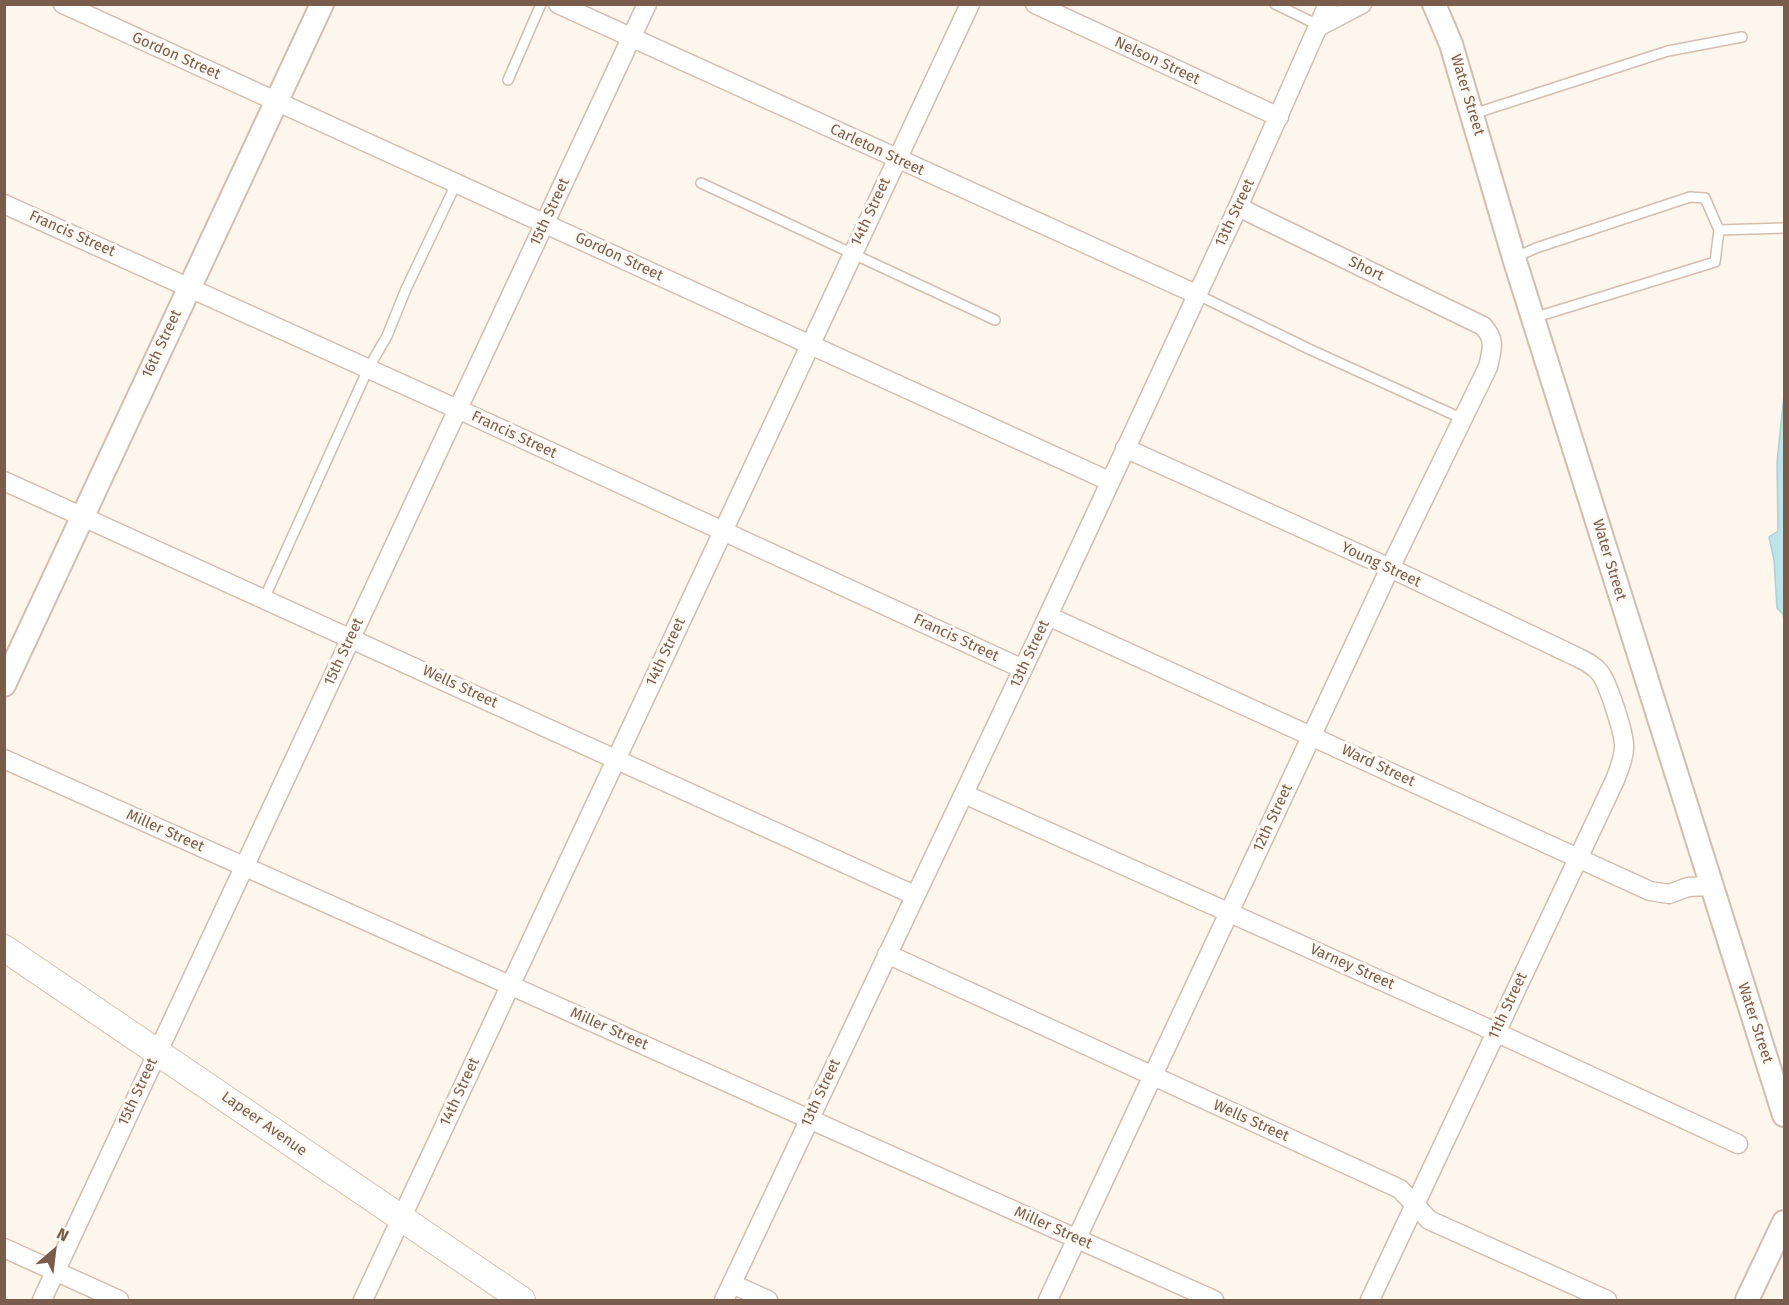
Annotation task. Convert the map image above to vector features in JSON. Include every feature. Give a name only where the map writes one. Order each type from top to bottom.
[{"type":"main road","name":"Lapeer Avenue","points":[[4,948],[522,1300]]},
{"type":"street","name":"Gordon Street","points":[[63,4],[1109,481]]},
{"type":"street","name":"16th Street","points":[[4,684],[322,4]]},
{"type":"street","name":"Carleton Street","points":[[558,4],[1196,294]]},
{"type":"street","name":"15th Street","points":[[42,1300],[647,4]]},
{"type":"street","name":"14th Street","points":[[363,1300],[970,4]]},
{"type":"street","name":"Nelson Street","points":[[1035,4],[1278,117]]},
{"type":"street","name":"13th Street","points":[[728,1292],[1048,616],[1238,207],[1328,4]]},
{"type":"street","points":[[1320,26],[1362,4]]},
{"type":"street","name":"Water Street","points":[[1434,4],[1451,44],[1514,258],[1785,1115]]},
{"type":"street","name":"Francis Street","points":[[4,204],[458,409],[1023,669]]},
{"type":"street","name":"Short","points":[[1238,207],[1483,326],[1491,335]]},
{"type":"street","name":"12th Street","points":[[1048,1300],[1390,568],[1488,367],[1492,350],[1491,335]]},
{"type":"street","name":"Young Street","points":[[1125,448],[1390,568],[1593,666],[1601,675],[1614,707]]},
{"type":"street","name":"Wells Street","points":[[4,480],[914,895]]},
{"type":"street","name":"Ward Street","points":[[1048,616],[1650,891],[1669,894],[1688,887],[1712,886]]},
{"type":"street","name":"11th Street","points":[[1370,1300],[1615,780],[1622,760],[1624,744],[1614,707]]},
{"type":"street","name":"Miller Street","points":[[4,759],[1214,1300]]},
{"type":"street","name":"Varney Street","points":[[964,794],[1496,1032],[1738,1144]]},
{"type":"street","name":"Wells Street","points":[[887,954],[1400,1189],[1429,1220],[1607,1300]]},
{"type":"street","points":[[1761,1041],[1785,1063]]},
{"type":"street","points":[[1747,1300],[1785,1222]]},
{"type":"street","points":[[4,1248],[119,1300]]},
{"type":"street","points":[[728,1292],[768,1300]]},
{"type":"lane","points":[[508,80],[541,4]]},
{"type":"lane","points":[[1275,4],[1320,26]]},
{"type":"lane","points":[[1473,114],[1668,51],[1742,37]]},
{"type":"lane","points":[[701,183],[995,320]]},
{"type":"lane","points":[[264,599],[368,369],[387,336],[406,289],[456,184]]},
{"type":"lane","points":[[1514,258],[1536,248],[1690,197],[1705,198],[1719,230],[1715,262],[1533,318]]},
{"type":"lane","points":[[1719,230],[1785,228]]},
{"type":"lane","points":[[1196,294],[1309,350],[1462,419]]},
{"type":"water","points":[[1784,394],[1784,621],[1783,614],[1777,608],[1774,560],[1769,537],[1778,531],[1777,462]]}]
